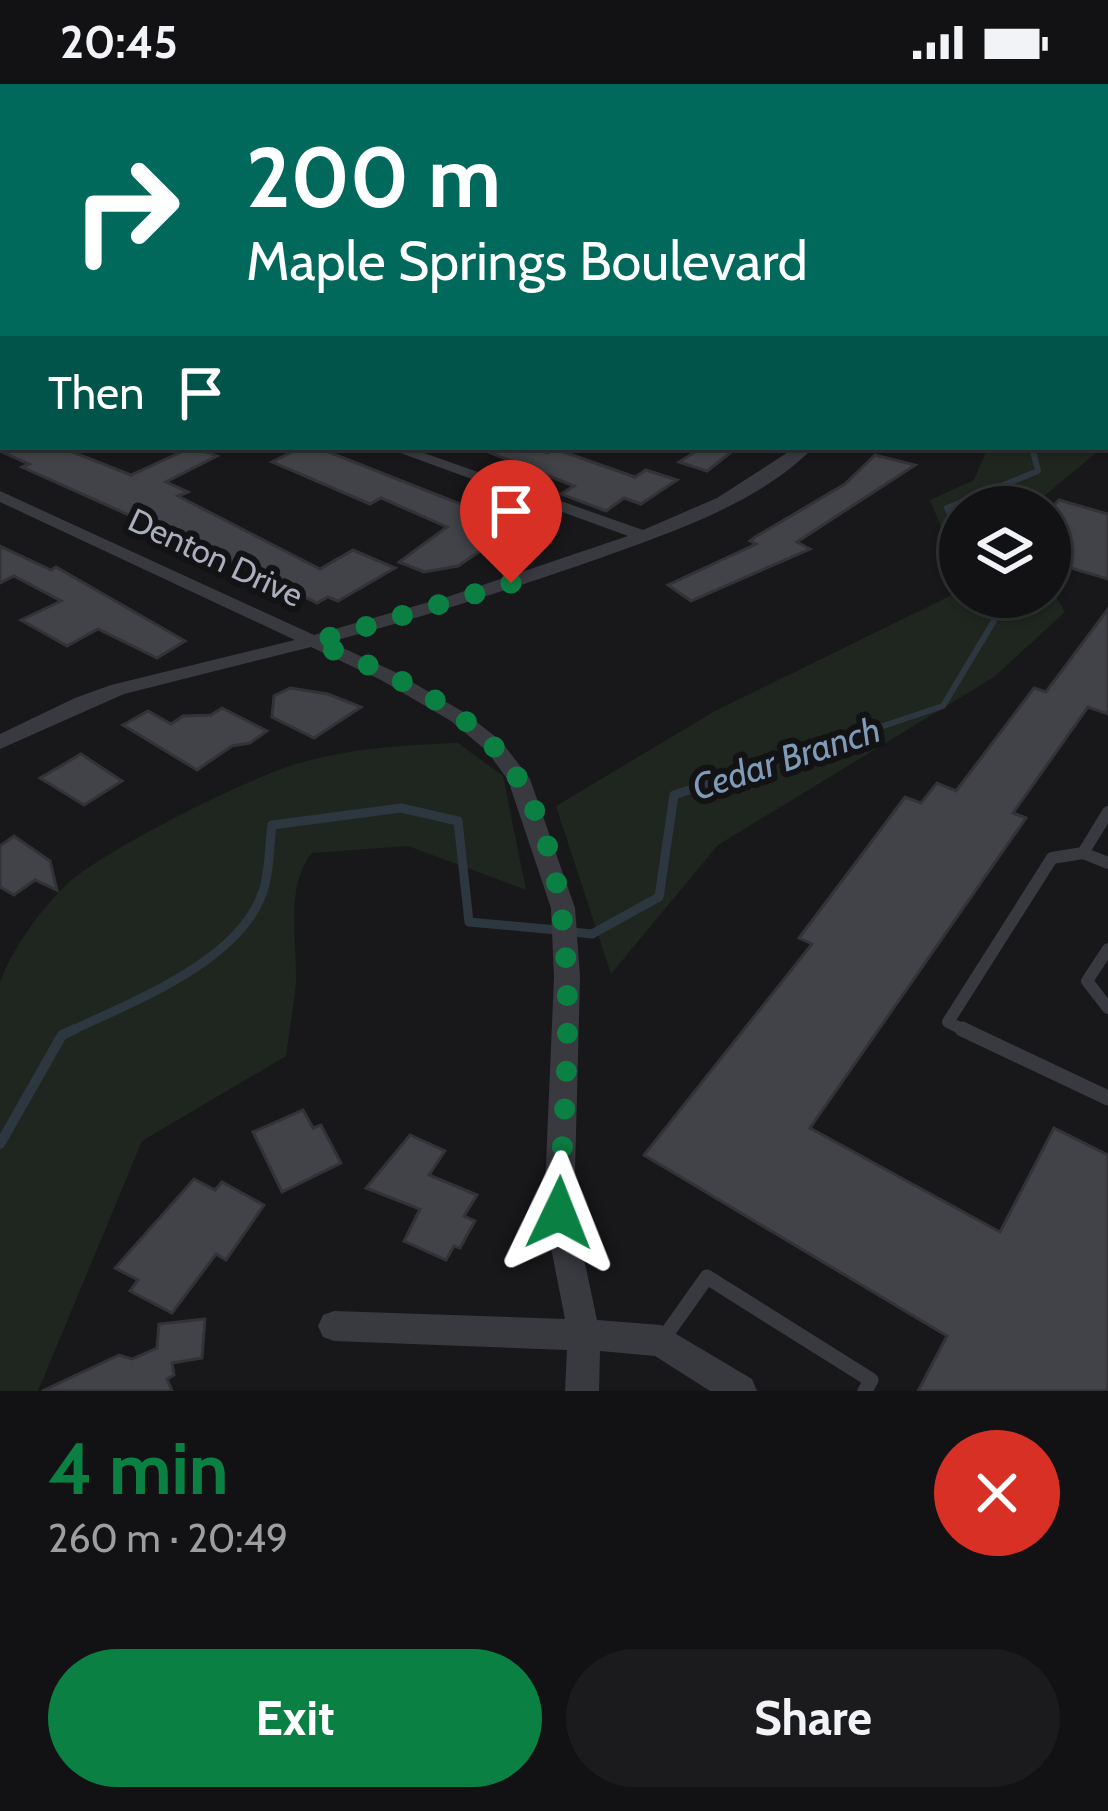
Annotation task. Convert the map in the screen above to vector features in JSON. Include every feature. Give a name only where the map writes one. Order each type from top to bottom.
[{"type":"street","points":[[400,450],[644,536]]},
{"type":"street","points":[[0,742],[82,701],[118,689],[466,599],[644,536],[709,509],[801,450]]},
{"type":"street","name":"Denton Drive","points":[[0,496],[388,676],[494,746],[519,779],[563,908],[567,977],[559,1213],[584,1335],[582,1391]]},
{"type":"street","points":[[334,1326],[661,1341],[740,1391]]},
{"type":"lane","points":[[1083,853],[1108,812]]},
{"type":"lane","points":[[1108,862],[1083,853],[1052,858],[948,1022],[1108,1098]]},
{"type":"lane","points":[[1108,949],[1087,981],[1108,1008]]},
{"type":"lane","points":[[661,1341],[707,1277],[871,1379],[865,1391]]},
{"type":"shaded area","points":[[987,450],[1099,450],[1056,486],[961,486],[974,480]]},
{"type":"shaded area","points":[[939,496],[939,522],[930,500]]},
{"type":"shaded area","points":[[939,601],[939,618],[1058,618],[994,677],[718,845],[611,974],[556,806],[715,711]]},
{"type":"shaded area","points":[[458,743],[503,776],[526,890],[408,846],[312,853],[295,897],[296,982],[286,1056],[142,1141],[38,1391],[0,1391],[0,983],[28,931],[56,895],[84,870],[180,815],[280,769],[341,753]]},
{"type":"building","points":[[68,450],[131,475],[185,450],[200,450],[217,456],[166,482],[188,492],[178,496],[320,569],[353,550],[395,568],[338,601],[328,597],[317,603],[145,518],[140,520],[22,467],[29,464],[0,451]]},
{"type":"building","points":[[296,450],[324,450],[501,520],[514,512],[545,523],[503,551],[480,551],[458,566],[424,572],[399,562],[447,527],[381,498],[370,504],[272,462]]},
{"type":"building","points":[[484,450],[558,450],[635,477],[646,470],[677,480],[641,504],[624,498],[606,511],[561,494],[574,486]]},
{"type":"building","points":[[698,450],[734,450],[707,471],[679,462]]},
{"type":"building","points":[[875,455],[915,465],[797,542],[810,549],[691,601],[668,585],[756,544],[750,541],[845,484]]},
{"type":"building","points":[[1071,503],[1108,514],[1108,579],[1071,568]]},
{"type":"building","points":[[0,546],[51,570],[56,567],[185,641],[157,658],[98,629],[67,646],[21,620],[61,601],[14,576],[0,583]]},
{"type":"building","points":[[1108,609],[1108,714],[1088,707],[1013,813],[1026,818],[810,1128],[1000,1232],[1054,1128],[1108,1155],[1108,1391],[918,1391],[947,1336],[644,1155],[812,944],[799,938],[905,797],[921,803],[937,783],[956,791],[1034,688],[1046,692]]},
{"type":"building","points":[[290,688],[328,694],[361,707],[314,738],[272,717],[274,696]]},
{"type":"building","points":[[222,708],[267,731],[250,743],[232,746],[197,770],[123,725],[148,711],[171,724],[183,716],[211,715]]},
{"type":"building","points":[[81,754],[122,781],[84,805],[40,778]]},
{"type":"building","points":[[14,836],[50,861],[57,890],[35,880],[14,895],[0,887],[0,846]]},
{"type":"building","points":[[303,1110],[313,1128],[321,1125],[341,1163],[282,1192],[253,1132]]},
{"type":"building","points":[[410,1135],[445,1151],[429,1175],[477,1195],[464,1216],[475,1221],[460,1248],[454,1246],[446,1260],[404,1241],[420,1209],[366,1188]]},
{"type":"building","points":[[194,1179],[215,1190],[222,1182],[264,1205],[226,1260],[216,1254],[172,1313],[130,1291],[138,1280],[115,1268]]},
{"type":"building","points":[[205,1319],[202,1358],[172,1363],[174,1375],[167,1379],[172,1391],[42,1391],[119,1355],[132,1359],[157,1348],[159,1324]]},
{"type":"waterway","name":"Cedar Branch","points":[[1001,486],[1038,471],[1033,450]]},
{"type":"waterway","name":"Cedar Branch","points":[[832,743],[943,706],[996,618]]},
{"type":"waterway","name":"Cedar Branch","points":[[572,932],[592,934],[659,897],[674,795],[832,743]]},
{"type":"waterway","name":"Cedar Branch","points":[[823,746],[832,743]]},
{"type":"waterway","name":"Cedar Branch","points":[[69,1032],[181,977],[232,939],[263,891],[272,825],[401,808],[458,821],[469,922],[557,930]]},
{"type":"waterway","name":"Cedar Branch","points":[[0,1144],[62,1035],[75,1029]]},
{"type":"route","points":[[511,583],[314,642],[388,676],[458,718],[494,746],[519,779],[563,908],[567,977],[559,1213]]}]
